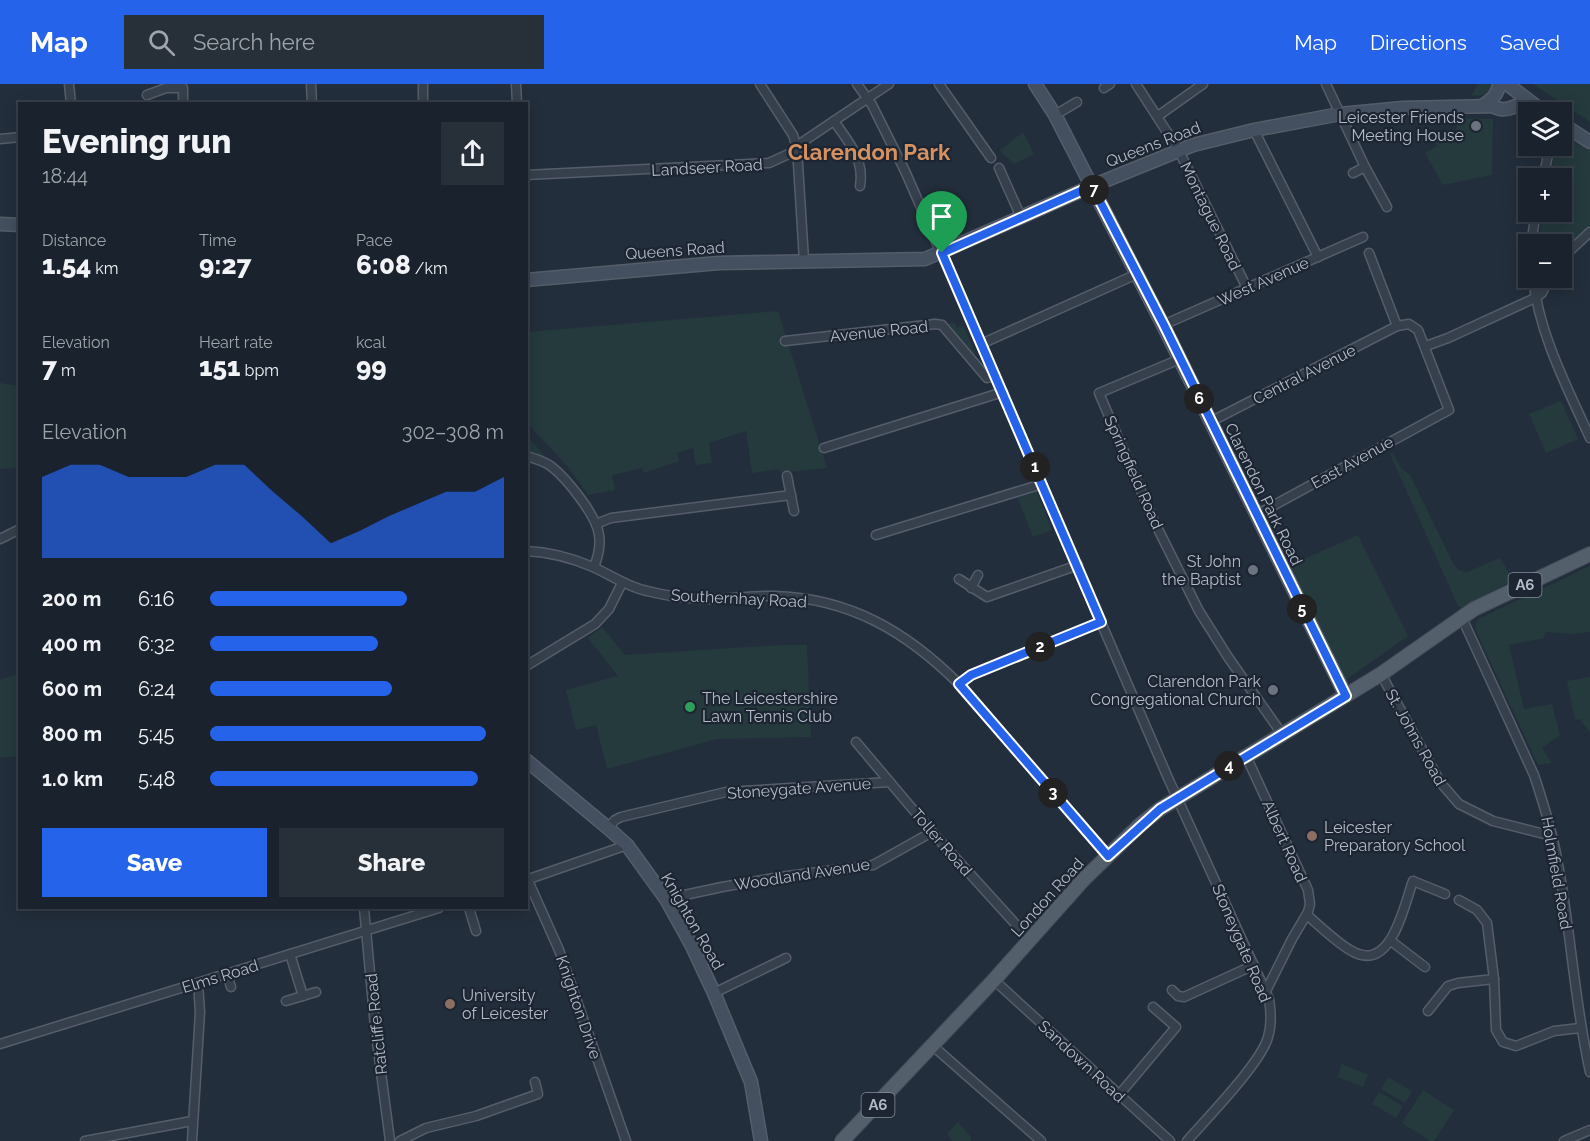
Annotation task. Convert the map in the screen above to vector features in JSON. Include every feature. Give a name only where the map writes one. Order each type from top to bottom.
[{"type":"main road","name":"London Road","points":[[842,1141],[933,1046],[1058,908],[1140,825],[1178,797],[1381,674],[1474,609],[1590,554]]},
{"type":"street","points":[[69,84],[71,102]]},
{"type":"street","points":[[311,84],[312,102]]},
{"type":"street","points":[[423,84],[423,102]]},
{"type":"street","points":[[516,84],[517,102]]},
{"type":"street","points":[[760,84],[793,135],[797,148],[804,261]]},
{"type":"street","points":[[857,84],[905,171],[942,253],[1178,797]]},
{"type":"street","name":"Landseer Road","points":[[528,175],[761,165],[784,157],[890,84]]},
{"type":"street","points":[[939,84],[992,158]]},
{"type":"street","name":"Clarendon Park Road","points":[[1035,84],[1055,115],[1164,325],[1346,696]]},
{"type":"street","name":"Montague Road","points":[[1136,84],[1178,149],[1247,288]]},
{"type":"street","points":[[1158,116],[1203,84]]},
{"type":"street","points":[[1326,84],[1365,167],[1387,207]]},
{"type":"street","points":[[1488,106],[1499,84]]},
{"type":"street","points":[[147,96],[166,88],[183,88],[183,102]]},
{"type":"street","points":[[1511,88],[1528,101]]},
{"type":"street","name":"Queens Road","points":[[1488,106],[1511,88]]},
{"type":"street","name":"Queens Road","points":[[528,280],[719,263],[926,259],[1178,149],[1254,130],[1340,114],[1403,108],[1488,106],[1508,109],[1528,101]]},
{"type":"street","points":[[1055,115],[1077,102]]},
{"type":"street","points":[[834,121],[860,161],[862,171],[860,186]]},
{"type":"street","points":[[1254,130],[1318,257]]},
{"type":"street","points":[[1572,130],[1590,142]]},
{"type":"street","points":[[0,139],[18,137]]},
{"type":"street","points":[[1353,174],[1365,167]]},
{"type":"street","points":[[999,168],[1021,217]]},
{"type":"street","points":[[0,224],[18,225]]},
{"type":"street","points":[[1572,249],[1590,232]]},
{"type":"street","name":"West Avenue","points":[[1164,325],[1363,237]]},
{"type":"street","points":[[1369,254],[1397,326],[1408,324],[1418,330],[1426,346],[1535,298],[1544,288]]},
{"type":"street","points":[[981,344],[1137,274]]},
{"type":"street","points":[[1534,288],[1544,327],[1590,438]]},
{"type":"street","name":"Avenue Road","points":[[785,341],[935,324],[942,326],[987,378],[995,376]]},
{"type":"street","name":"Central Avenue","points":[[1210,422],[1397,326]]},
{"type":"street","name":"East Avenue","points":[[1256,515],[1449,410],[1426,346]]},
{"type":"street","name":"Springfield Road","points":[[1180,359],[1099,393],[1154,519],[1199,611],[1282,734]]},
{"type":"street","points":[[824,448],[1003,392]]},
{"type":"street","points":[[528,457],[547,463],[557,471],[596,524],[600,544],[594,567]]},
{"type":"street","points":[[787,476],[794,511]]},
{"type":"street","points":[[876,535],[1042,484]]},
{"type":"street","points":[[596,524],[611,518],[791,495]]},
{"type":"street","points":[[0,539],[18,530]]},
{"type":"street","name":"Southernhay Road","points":[[528,551],[551,554],[594,567],[622,583],[646,591],[690,598],[776,596],[811,600],[873,619],[908,639],[934,659],[959,684],[1108,856]]},
{"type":"street","points":[[958,579],[987,597],[1078,565]]},
{"type":"street","points":[[971,588],[978,575]]},
{"type":"street","points":[[528,665],[595,624],[609,609],[622,583]]},
{"type":"street","name":"Holmfield Road","points":[[1462,618],[1534,775],[1552,836],[1558,861],[1580,1028],[1590,1072]]},
{"type":"street","points":[[959,684],[971,675],[1101,622]]},
{"type":"street","name":"St. Johns Road","points":[[1381,674],[1440,782],[1459,804],[1492,821],[1552,836]]},
{"type":"street","name":"Toller Road","points":[[856,742],[932,832],[1030,940]]},
{"type":"street","name":"Albert Road","points":[[1246,756],[1308,890],[1310,904],[1307,915]]},
{"type":"street","name":"Knighton Road","points":[[528,762],[627,846],[666,899],[691,944],[714,993],[751,1082],[761,1141]]},
{"type":"street","name":"Stoneygate Avenue","points":[[608,828],[621,817],[726,792],[890,782]]},
{"type":"street","name":"Stoneygate Road","points":[[1178,797],[1266,991],[1270,1006],[1268,1036],[1260,1055],[1187,1141]]},
{"type":"street","name":"Woodland Avenue","points":[[666,899],[769,879],[873,865],[932,832]]},
{"type":"street","points":[[528,878],[627,846]]},
{"type":"street","name":"Knighton Drive","points":[[528,880],[559,950],[626,1141]]},
{"type":"street","points":[[1266,991],[1292,939],[1307,915],[1349,950],[1360,955],[1379,953],[1391,940],[1413,881],[1445,894]]},
{"type":"street","points":[[1460,900],[1477,910],[1487,923],[1494,979],[1496,1030],[1503,1042],[1516,1047],[1554,1031],[1580,1028]]},
{"type":"street","name":"Ratcliffe Road","points":[[364,909],[375,1027],[390,1141]]},
{"type":"street","name":"Elms Road","points":[[0,1044],[436,909]]},
{"type":"street","points":[[469,909],[476,931]]},
{"type":"street","points":[[1391,940],[1425,968]]},
{"type":"street","points":[[290,954],[303,996]]},
{"type":"street","points":[[714,993],[786,958]]},
{"type":"street","points":[[1172,990],[1178,996],[1185,997],[1254,965]]},
{"type":"street","points":[[227,974],[231,987]]},
{"type":"street","points":[[1428,1011],[1449,986],[1458,982],[1494,979]]},
{"type":"street","name":"Sandown Road","points":[[994,980],[1170,1141]]},
{"type":"street","points":[[192,1141],[200,1012],[198,983]]},
{"type":"street","points":[[286,1001],[316,992]]},
{"type":"street","points":[[1119,1095],[1176,1027],[1153,1007]]},
{"type":"street","points":[[933,1046],[1041,1141]]},
{"type":"street","points":[[400,1141],[426,1128],[476,1116],[538,1094],[535,1082]]},
{"type":"street","points":[[85,1141],[192,1121]]},
{"type":"street","points":[[1564,1141],[1590,1130]]},
{"type":"green space","points":[[1478,84],[1491,84],[1491,88],[1485,95],[1471,96]]},
{"type":"green space","points":[[1533,84],[1590,84],[1590,122],[1572,110],[1572,102],[1560,102]]},
{"type":"green space","points":[[1457,118],[1493,119],[1492,175],[1443,185],[1425,153],[1437,146],[1434,141],[1456,141]]},
{"type":"green space","points":[[1023,132],[1034,154],[1014,164],[1000,150]]},
{"type":"green space","points":[[1572,142],[1590,151],[1590,226],[1572,243],[1572,234],[1540,234],[1541,222],[1572,222],[1572,168],[1552,168],[1554,156],[1572,156]]},
{"type":"green space","points":[[778,311],[827,468],[780,473],[779,469],[752,473],[746,431],[709,443],[712,463],[696,465],[693,448],[677,453],[679,461],[644,473],[642,468],[612,475],[615,490],[588,495],[569,468],[528,424],[528,332]]},
{"type":"green space","points":[[954,323],[957,328],[963,325],[976,354],[973,355],[946,324]]},
{"type":"green space","points":[[0,383],[18,386],[18,468],[0,469]]},
{"type":"green space","points":[[1561,401],[1578,439],[1546,453],[1529,414]]},
{"type":"green space","points":[[528,436],[544,455],[544,457],[528,452]]},
{"type":"green space","points":[[1393,453],[1401,468],[1410,475],[1454,565],[1459,570],[1467,572],[1500,558],[1513,580],[1462,608],[1458,606],[1390,454]]},
{"type":"green space","points":[[1036,489],[1052,530],[1033,537],[1017,496]]},
{"type":"green space","points":[[1358,535],[1408,636],[1343,682],[1290,565]]},
{"type":"green space","points":[[1590,566],[1590,632],[1570,634],[1548,632],[1545,633],[1544,638],[1509,645],[1524,709],[1552,704],[1560,735],[1542,748],[1552,763],[1538,765],[1476,631],[1476,622],[1480,618]]},
{"type":"green space","name":"The Leicestershire Lawn Tennis Club","points":[[602,627],[625,655],[807,645],[811,737],[717,739],[607,769],[596,725],[576,730],[566,690],[618,676],[588,638]]},
{"type":"green space","points":[[18,673],[18,756],[0,758],[0,680]]},
{"type":"green space","points":[[1590,677],[1590,733],[1580,719],[1575,720],[1567,681]]},
{"type":"green space","points":[[1342,1064],[1368,1075],[1363,1087],[1337,1077]]},
{"type":"green space","points":[[1388,1077],[1412,1091],[1405,1103],[1381,1089]]},
{"type":"green space","points":[[1423,1090],[1454,1110],[1434,1141],[1430,1141],[1402,1123]]},
{"type":"green space","points":[[1379,1092],[1403,1106],[1396,1118],[1372,1104]]},
{"type":"green space","points":[[958,1122],[971,1137],[971,1141],[952,1141],[947,1134]]},
{"type":"place","name":"Leicester Friends Meeting House","points":[[1476,126]]},
{"type":"place","name":"St John the Baptist","points":[[1253,570]]},
{"type":"place","name":"Clarendon Park Congregational Church","points":[[1273,690]]},
{"type":"place","name":"The Leicestershire Lawn Tennis Club","points":[[690,707]]},
{"type":"place","name":"Leicester Preparatory School","points":[[1312,836]]},
{"type":"place","name":"University of Leicester","points":[[450,1004]]},
{"type":"district","name":"Clarendon Park","points":[[869,152]]},
{"type":"route","points":[[1092,186],[1164,325],[1346,696],[1160,809],[1108,856],[959,684],[971,675],[1101,622],[942,253],[1092,186]]}]
